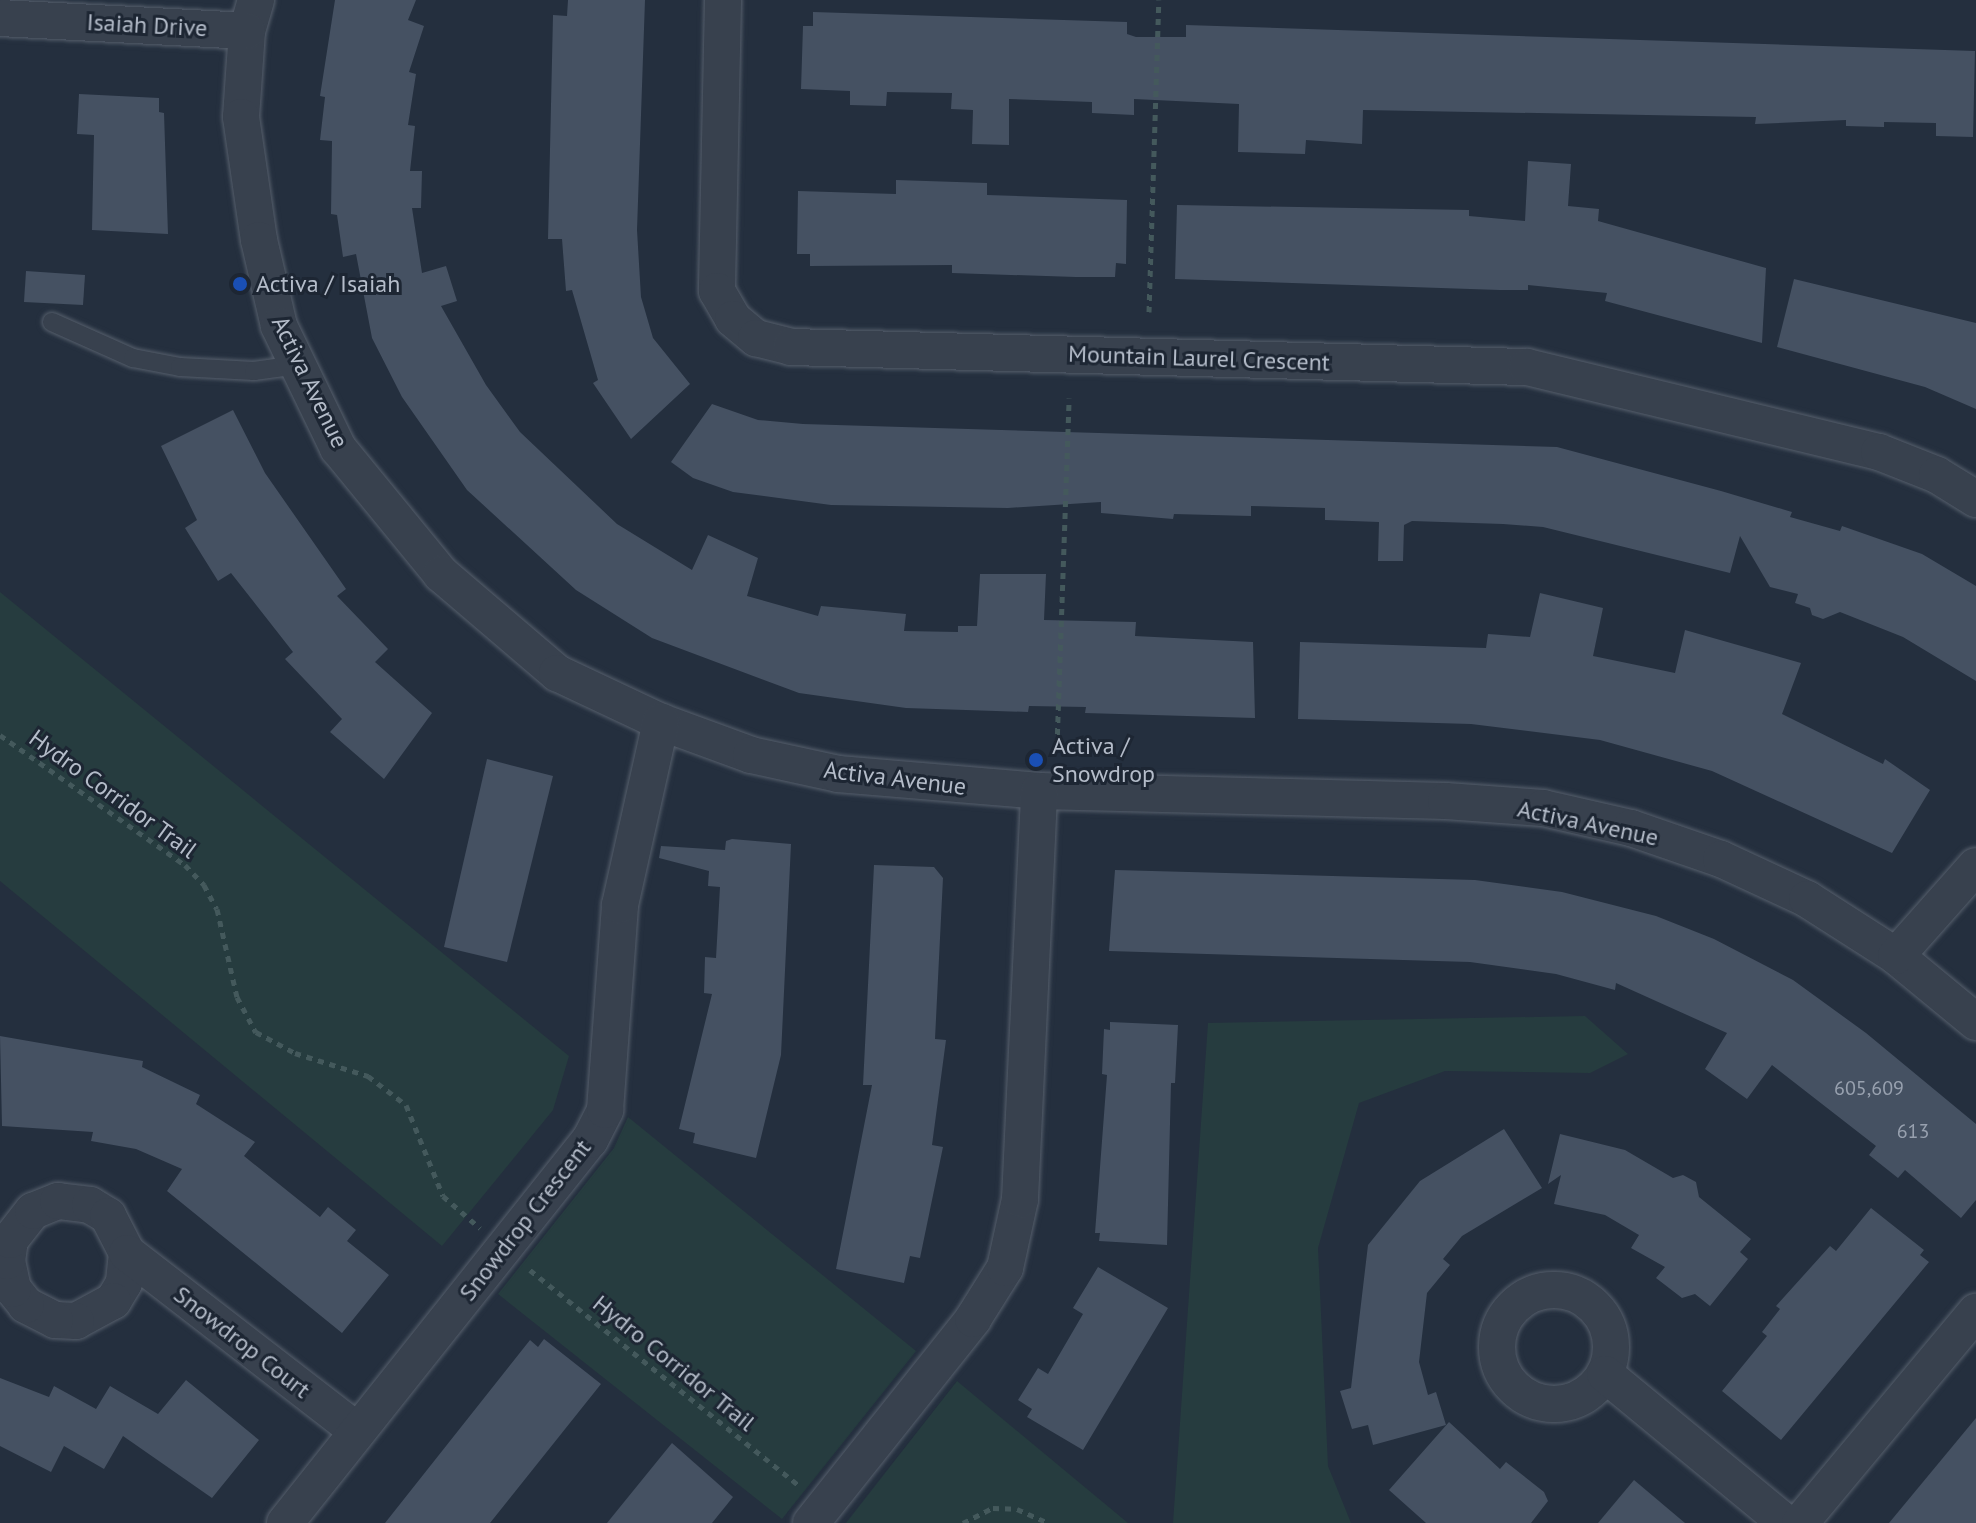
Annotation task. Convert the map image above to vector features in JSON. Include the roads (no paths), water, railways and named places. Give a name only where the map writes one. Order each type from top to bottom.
[{"type":"street","name":"Mountain Laurel Crescent","points":[[723,0],[717,291],[733,319],[756,338],[791,347],[1527,367],[1879,452],[1937,475],[1976,499]]},
{"type":"street","name":"Isaiah Drive","points":[[0,18],[251,15]]},
{"type":"street","name":"Activa Avenue","points":[[251,15],[241,117],[259,240],[279,326],[338,448],[441,574],[557,673],[661,722],[751,755],[838,774],[1039,791],[1446,801],[1543,808],[1631,828],[1721,859],[1807,899],[1896,956],[1976,1022]]},
{"type":"street","name":"Snowdrop Crescent","points":[[285,1523],[581,1152],[605,1110],[620,905],[661,722]]},
{"type":"street","points":[[808,1506],[973,1319],[1005,1268],[1020,1199],[1039,791]]},
{"type":"street","points":[[1896,956],[1976,866]]},
{"type":"street","name":"Snowdrop Court","points":[[127,1253],[357,1431]]},
{"type":"street","points":[[1800,1523],[1976,1312]]},
{"type":"street","points":[[1605,1374],[1786,1523]]},
{"type":"lane","points":[[52,322],[133,358],[180,367],[254,371],[298,365]]},
{"type":"place","name":"Activa / Isaiah","points":[[240,284]]},
{"type":"place","name":"Activa / Snowdrop","points":[[1036,760]]}]
